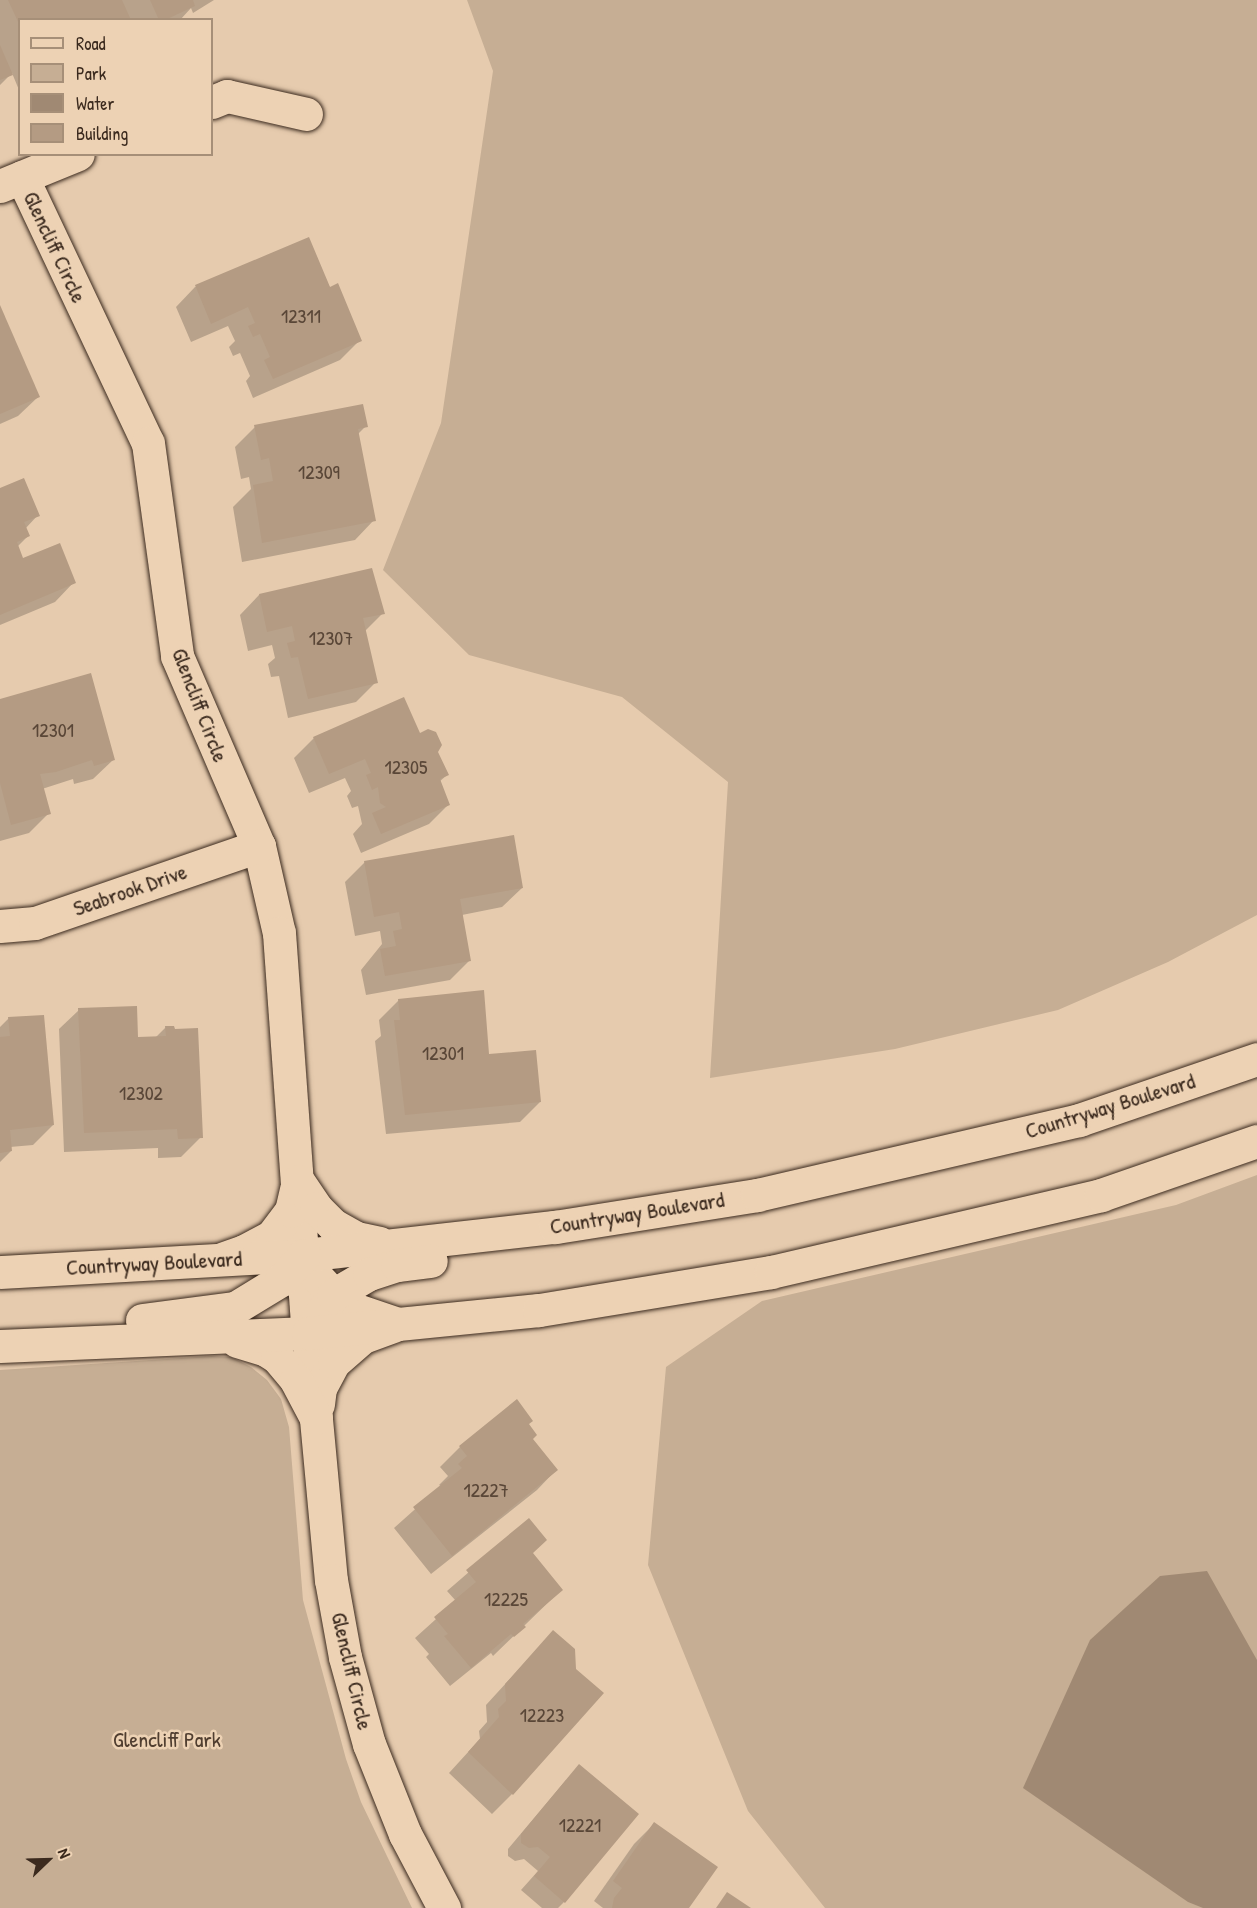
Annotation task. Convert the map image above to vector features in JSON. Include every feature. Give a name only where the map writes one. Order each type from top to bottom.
[{"type":"street","points":[[213,102],[227,96],[306,114]]},
{"type":"street","points":[[11,181],[73,156]]},
{"type":"street","name":"Glencliff Circle","points":[[11,181],[148,443],[177,656],[259,846],[279,933],[308,1333],[331,1580],[345,1657],[369,1744],[405,1834],[444,1908]]},
{"type":"street","name":"Seabrook Drive","points":[[0,926],[35,923],[259,846]]},
{"type":"street","name":"Countryway Boulevard","points":[[0,1272],[304,1255],[555,1227],[757,1195],[1079,1120],[1257,1059]]},
{"type":"street","points":[[0,1346],[308,1333],[539,1310],[771,1272],[1101,1195],[1257,1141]]},
{"type":"street","points":[[298,1181],[316,1208],[338,1229],[356,1238],[390,1245]]},
{"type":"street","name":"Glencliff Circle","points":[[217,1260],[244,1251],[272,1236],[291,1210],[298,1181]]},
{"type":"street","points":[[308,1333],[333,1295],[369,1274],[397,1265],[523,1252],[625,1237],[714,1217],[757,1195]]},
{"type":"street","points":[[0,1327],[75,1325],[217,1312],[235,1308],[272,1285],[304,1255]]},
{"type":"street","name":"Glencliff Circle","points":[[304,1255],[310,1270],[333,1295],[354,1309],[398,1324]]},
{"type":"street","name":"Glencliff Circle","points":[[217,1260],[251,1271],[272,1285],[298,1316],[308,1333]]},
{"type":"street","name":"Glencliff Circle","points":[[316,1418],[320,1388],[334,1362],[363,1337],[398,1324]]},
{"type":"street","points":[[214,1337],[252,1345],[277,1357],[296,1380],[316,1418]]},
{"type":"green space","points":[[467,0],[1257,0],[1257,915],[1168,962],[1058,1010],[895,1049],[710,1078],[728,782],[622,697],[469,655],[383,570],[441,423],[493,71]]},
{"type":"green space","points":[[1257,1175],[1257,1908],[825,1908],[748,1811],[648,1565],[666,1367],[762,1301],[1176,1205]]},
{"type":"green space","name":"Glencliff Park","points":[[212,1356],[231,1357],[251,1367],[267,1380],[281,1399],[289,1427],[303,1600],[346,1759],[361,1802],[412,1908],[0,1908],[0,1370]]},
{"type":"water","points":[[1207,1571],[1257,1660],[1257,1908],[1203,1908],[1188,1902],[1023,1788],[1090,1640],[1160,1576]]},
{"type":"building","points":[[8,0],[122,0],[130,18],[18,18],[18,22]]},
{"type":"building","points":[[150,0],[193,0],[195,6],[169,18],[158,18]]},
{"type":"building","points":[[0,45],[13,75],[0,80]]},
{"type":"building","points":[[309,237],[330,287],[338,283],[362,341],[273,379],[264,360],[270,357],[260,334],[253,337],[248,326],[255,323],[248,307],[211,324],[195,285]]},
{"type":"building","points":[[0,305],[40,397],[0,414]]},
{"type":"building","points":[[363,404],[368,427],[358,429],[376,521],[262,543],[253,485],[273,481],[269,458],[261,460],[254,425]]},
{"type":"building","points":[[24,478],[40,516],[24,522],[30,536],[17,542],[23,558],[60,543],[76,583],[0,615],[0,488]]},
{"type":"building","points":[[372,568],[385,614],[363,618],[378,683],[308,699],[298,657],[291,658],[287,643],[295,641],[292,626],[267,632],[259,594]]},
{"type":"building","points":[[91,673],[115,760],[94,766],[92,760],[56,772],[40,774],[51,814],[11,825],[0,783],[0,699]]},
{"type":"building","points":[[404,697],[420,733],[428,729],[436,732],[442,745],[438,752],[449,775],[440,779],[450,805],[381,834],[372,813],[386,807],[380,803],[378,787],[372,790],[366,775],[371,773],[365,759],[329,774],[313,737]]},
{"type":"building","points":[[514,835],[523,888],[460,899],[471,961],[385,976],[380,949],[396,946],[393,931],[402,929],[399,912],[374,917],[364,861]]},
{"type":"building","points":[[484,990],[489,1054],[536,1050],[541,1102],[405,1115],[394,1020],[400,1020],[398,999]]},
{"type":"building","points":[[137,1006],[138,1037],[166,1036],[165,1026],[174,1026],[175,1029],[198,1028],[203,1138],[178,1139],[177,1129],[84,1133],[78,1008]]},
{"type":"building","points":[[44,1015],[54,1125],[10,1130],[12,1151],[0,1153],[0,1037],[10,1036],[8,1017]]},
{"type":"building","points":[[517,1399],[533,1421],[529,1424],[537,1435],[533,1439],[558,1470],[452,1556],[413,1507],[462,1468],[458,1464],[467,1456],[459,1446]]},
{"type":"building","points":[[529,1518],[547,1540],[533,1553],[563,1590],[523,1624],[526,1627],[514,1637],[511,1634],[471,1668],[444,1636],[448,1634],[434,1617],[476,1582],[466,1570]]},
{"type":"building","points":[[553,1630],[575,1649],[576,1669],[604,1693],[513,1795],[468,1752],[499,1717],[498,1709],[506,1701],[505,1684]]},
{"type":"building","points":[[579,1764],[639,1814],[565,1903],[534,1876],[550,1857],[538,1847],[529,1848],[521,1843],[521,1834]]},
{"type":"building","points":[[654,1822],[718,1867],[689,1908],[612,1908],[614,1898],[622,1888],[613,1881]]},
{"type":"building","points":[[727,1892],[751,1908],[716,1908]]}]
